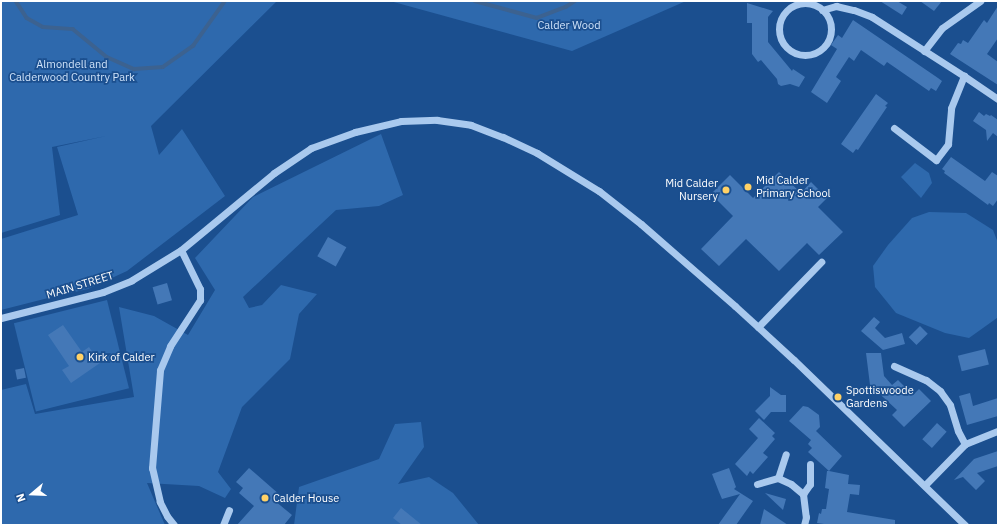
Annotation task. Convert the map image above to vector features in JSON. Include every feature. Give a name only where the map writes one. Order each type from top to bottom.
[{"type":"street","points":[[924,51],[942,28],[980,1]]},
{"type":"street","points":[[822,10],[830,22],[831,33],[828,42],[822,49],[809,55],[796,54],[788,50],[782,42],[779,33],[780,23],[783,15],[793,7],[806,3],[814,5],[822,10],[836,6],[854,10],[872,16],[998,100]]},
{"type":"street","points":[[894,128],[936,160],[948,144],[951,108],[964,76]]},
{"type":"street","name":"MAIN STREET","points":[[1,318],[103,292],[132,280],[182,250],[274,173],[311,148],[355,132],[401,121],[436,120],[471,125],[503,137],[537,154],[599,191],[641,224],[758,327],[925,485],[965,525]]},
{"type":"street","points":[[174,525],[167,516],[160,502],[152,468],[160,370],[170,346],[200,300],[200,289],[182,250]]},
{"type":"street","points":[[758,327],[821,262]]},
{"type":"street","points":[[894,366],[926,380],[940,391],[950,405],[958,431],[965,444]]},
{"type":"street","points":[[925,485],[965,444],[998,431]]},
{"type":"street","points":[[778,478],[786,454]]},
{"type":"street","points":[[803,494],[810,484],[810,464]]},
{"type":"street","points":[[756,484],[778,478],[792,484],[803,494],[806,517],[804,525]]},
{"type":"street","points":[[223,525],[229,510]]},
{"type":"green space","name":"Almondell and Calderwood Country Park","points":[[1,1],[277,1],[151,126],[159,155],[182,129],[225,196],[127,271],[88,289],[70,293],[66,289],[61,290],[58,291],[56,296],[1,310],[1,239],[78,215],[57,147],[106,136],[52,147],[60,215],[1,233]]},
{"type":"green space","name":"Calder Wood","points":[[390,1],[686,1],[572,51]]},
{"type":"green space","points":[[381,134],[403,195],[379,206],[336,210],[243,297],[249,308],[262,305],[281,285],[317,294],[299,314],[290,359],[242,407],[218,472],[231,489],[225,498],[199,486],[147,483],[165,525],[1,525],[1,390],[26,384],[35,414],[134,397],[119,307],[154,316],[188,335],[215,290],[195,258],[253,197]]},
{"type":"green space","points":[[915,163],[929,173],[932,183],[921,198],[901,177]]},
{"type":"green space","points":[[929,212],[966,213],[993,230],[998,243],[997,318],[969,338],[945,333],[896,313],[875,287],[873,266],[888,245],[912,218]]},
{"type":"green space","points":[[107,300],[129,388],[36,412],[14,323]]},
{"type":"green space","points":[[421,422],[424,447],[398,484],[429,477],[453,493],[479,525],[294,525],[299,487],[379,459],[395,424]]},
{"type":"building","points":[[880,1],[897,1],[907,7],[902,15]]},
{"type":"building","points":[[920,1],[942,1],[934,11]]},
{"type":"building","points":[[747,3],[773,11],[768,17],[768,42],[792,71],[793,69],[805,77],[799,87],[790,84],[781,86],[778,84],[777,79],[761,60],[758,62],[752,54],[752,23],[747,23]]},
{"type":"building","points":[[998,6],[998,38],[987,54],[998,62],[998,85],[950,54],[958,43],[961,44],[963,40],[968,43],[984,20],[987,23]]},
{"type":"building","points":[[853,20],[942,81],[936,91],[931,88],[929,91],[887,62],[884,66],[861,50],[854,61],[849,57],[836,77],[841,81],[827,103],[811,92],[837,49],[831,45],[838,35],[842,38]]},
{"type":"building","points":[[876,94],[888,103],[885,106],[887,107],[858,150],[856,149],[853,153],[841,144]]},
{"type":"building","points":[[979,112],[984,116],[986,114],[991,115],[998,120],[998,137],[993,133],[987,141],[986,130],[973,121]]},
{"type":"building","points":[[951,157],[985,181],[992,172],[998,176],[998,199],[993,206],[989,203],[988,205],[944,173],[945,171],[942,169]]},
{"type":"building","points":[[779,172],[801,193],[811,182],[827,198],[818,207],[843,232],[819,255],[807,243],[779,271],[746,239],[719,266],[701,249],[733,216],[711,194],[730,175],[753,198]]},
{"type":"building","points":[[328,237],[346,247],[336,266],[317,256]]},
{"type":"building","points":[[167,283],[172,300],[158,304],[153,287]]},
{"type":"building","points":[[874,317],[880,322],[875,328],[885,338],[902,333],[905,344],[883,350],[861,331]]},
{"type":"building","name":"Kirk of Calder","points":[[63,325],[82,352],[89,347],[100,363],[71,383],[62,370],[69,366],[48,335]]},
{"type":"building","points":[[920,326],[928,334],[916,345],[909,337]]},
{"type":"building","points":[[985,349],[989,365],[962,371],[958,356]]},
{"type":"building","points":[[866,353],[881,353],[884,376],[892,385],[898,380],[913,395],[919,389],[931,401],[904,427],[892,415],[897,410],[870,385]]},
{"type":"building","points":[[24,368],[26,378],[17,380],[15,370]]},
{"type":"building","points":[[770,387],[781,395],[786,395],[786,412],[771,412],[764,420],[755,411],[770,396]]},
{"type":"building","points":[[970,393],[973,406],[998,398],[998,416],[967,425],[959,396]]},
{"type":"building","points":[[803,406],[808,407],[819,415],[820,427],[816,431],[842,456],[829,471],[808,452],[812,448],[808,444],[811,440],[789,421]]},
{"type":"building","points":[[759,418],[775,433],[772,436],[775,439],[763,453],[768,457],[753,474],[750,471],[747,476],[735,464],[758,438],[749,429]]},
{"type":"building","points":[[937,423],[947,432],[932,448],[922,439]]},
{"type":"building","points":[[998,451],[998,466],[977,473],[985,481],[976,490],[963,477],[954,480],[974,459]]},
{"type":"building","name":"Calder House","points":[[249,468],[280,495],[275,501],[292,515],[284,525],[237,525],[254,506],[239,493],[243,488],[236,482]]},
{"type":"building","points":[[729,468],[736,487],[734,489],[753,501],[736,525],[718,525],[740,494],[722,499],[719,492],[712,474]]},
{"type":"building","points":[[827,471],[849,475],[848,484],[860,485],[859,495],[850,494],[847,512],[895,520],[895,525],[831,525],[817,523],[819,513],[821,514],[822,509],[826,509],[829,489],[825,488]]},
{"type":"building","points":[[765,493],[786,499],[783,510]]},
{"type":"building","points":[[401,508],[422,525],[402,525],[393,518]]},
{"type":"building","points":[[764,509],[788,525],[760,525]]},
{"type":"waterway","points":[[16,1],[27,18],[43,27],[73,29],[107,57],[134,69],[163,67],[193,46],[225,1]]},
{"type":"waterway","points":[[475,1],[537,18],[566,7],[575,1]]},
{"type":"place","name":"Mid Calder Primary School","points":[[748,187]]},
{"type":"place","name":"Mid Calder Nursery","points":[[726,190]]},
{"type":"place","name":"Kirk of Calder","points":[[80,357]]},
{"type":"place","name":"Spottiswoode Gardens","points":[[838,397]]},
{"type":"place","name":"Calder House","points":[[265,498]]}]
